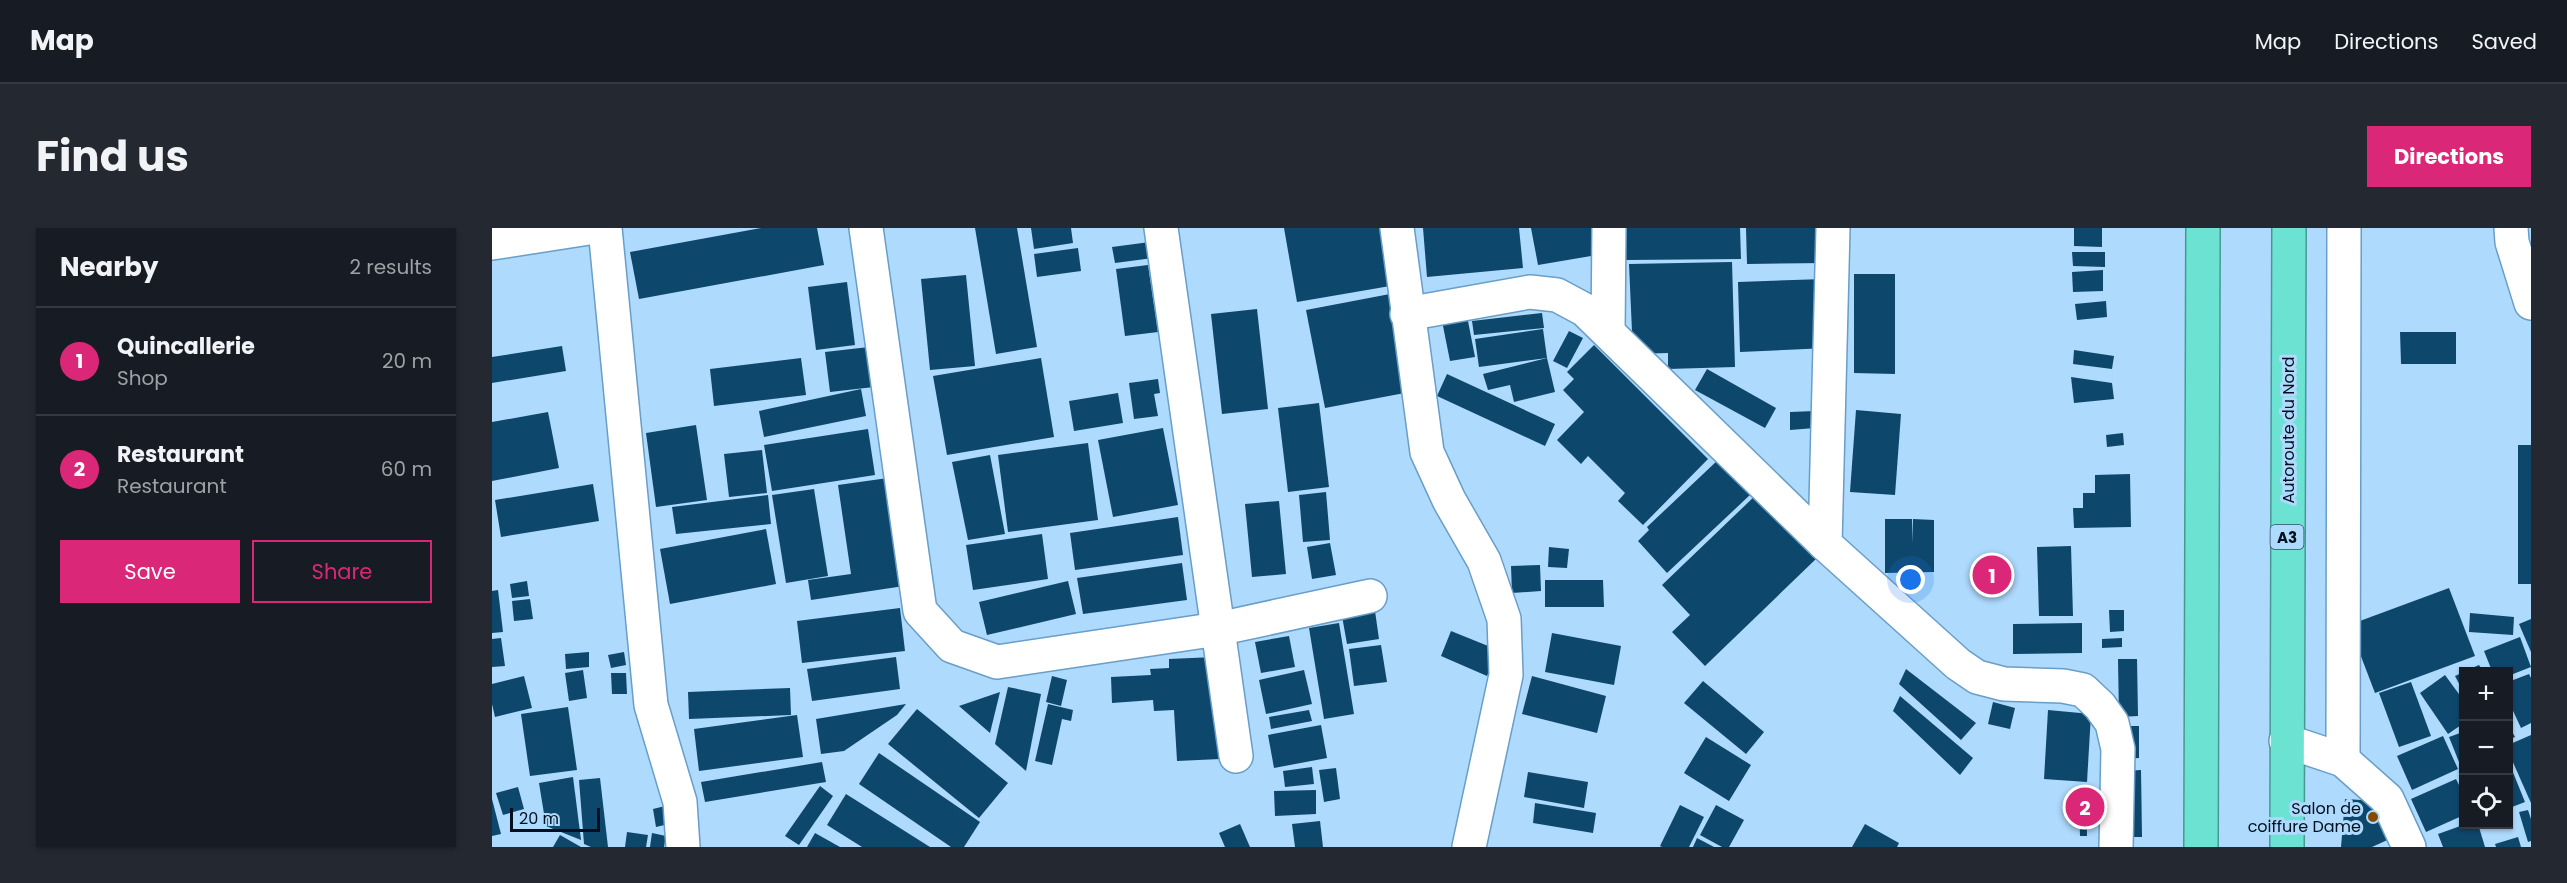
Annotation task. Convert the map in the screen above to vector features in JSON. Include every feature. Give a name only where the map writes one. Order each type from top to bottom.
[{"type":"highway","points":[[2201,847],[2203,228]]},
{"type":"highway","name":"Autoroute du Nord","points":[[2287,847],[2289,228]]},
{"type":"street","points":[[492,243],[589,228]]},
{"type":"street","points":[[605,228],[651,705],[680,802],[683,847]]},
{"type":"street","points":[[866,228],[920,610],[952,646],[997,662],[1218,630],[1370,596]]},
{"type":"street","points":[[1161,228],[1236,756]]},
{"type":"street","points":[[1397,228],[1427,452],[1449,500],[1484,561],[1504,619],[1506,675],[1469,847]]},
{"type":"street","points":[[1608,331],[1609,228]]},
{"type":"street","points":[[1825,544],[1833,228]]},
{"type":"street","points":[[2343,760],[2344,228]]},
{"type":"street","points":[[2511,228],[2512,242],[2531,303]]},
{"type":"street","points":[[1407,314],[1530,292],[1557,295],[1585,310],[1825,544],[1958,664],[1977,677],[2004,684],[2063,686],[2083,690],[2100,706],[2112,723],[2118,748],[2116,847]]},
{"type":"street","points":[[2286,741],[2343,760],[2387,799],[2409,847]]},
{"type":"building","points":[[761,228],[817,228],[824,265],[639,299],[630,252]]},
{"type":"building","points":[[975,228],[1017,228],[1037,347],[996,354]]},
{"type":"building","points":[[1031,228],[1071,228],[1073,243],[1034,249]]},
{"type":"building","points":[[1284,228],[1386,228],[1396,285],[1297,302]]},
{"type":"building","points":[[1423,228],[1519,228],[1523,268],[1427,277]]},
{"type":"building","points":[[1531,228],[1592,228],[1597,255],[1538,265]]},
{"type":"building","points":[[1626,228],[1740,228],[1741,259],[1626,260]]},
{"type":"building","points":[[1746,228],[1824,228],[1825,263],[1747,264]]},
{"type":"building","points":[[2074,228],[2102,228],[2102,247],[2074,246]]},
{"type":"building","points":[[1150,242],[1153,258],[1115,263],[1112,247]]},
{"type":"building","points":[[1078,248],[1081,271],[1037,277],[1034,254]]},
{"type":"building","points":[[2072,252],[2105,252],[2105,267],[2073,266]]},
{"type":"building","points":[[1732,262],[1735,367],[1668,369],[1668,353],[1633,354],[1629,264]]},
{"type":"building","points":[[1148,265],[1158,332],[1125,336],[1116,269]]},
{"type":"building","points":[[2103,270],[2103,291],[2073,292],[2072,272]]},
{"type":"building","points":[[1854,274],[1895,274],[1895,374],[1854,373]]},
{"type":"building","points":[[966,275],[975,366],[930,370],[921,279]]},
{"type":"building","points":[[1824,279],[1827,348],[1740,352],[1738,282]]},
{"type":"building","points":[[847,282],[855,345],[816,350],[808,287]]},
{"type":"building","points":[[1390,294],[1410,392],[1325,408],[1306,310]]},
{"type":"building","points":[[2106,301],[2107,317],[2077,320],[2075,304]]},
{"type":"building","points":[[1257,309],[1268,409],[1222,414],[1211,314]]},
{"type":"building","points":[[1542,313],[1544,328],[1474,335],[1472,321]]},
{"type":"building","points":[[1467,316],[1475,357],[1450,361],[1442,321]]},
{"type":"building","points":[[1543,329],[1547,358],[1479,367],[1475,339]]},
{"type":"building","points":[[1569,331],[1583,338],[1567,368],[1553,361]]},
{"type":"building","points":[[2400,332],[2456,332],[2456,364],[2401,364]]},
{"type":"building","points":[[1594,345],[1708,459],[1643,525],[1618,501],[1625,493],[1588,456],[1581,464],[1557,440],[1584,412],[1563,390],[1574,379],[1567,372]]},
{"type":"building","points":[[562,346],[566,371],[492,383],[492,357]]},
{"type":"building","points":[[869,347],[874,387],[830,392],[825,352]]},
{"type":"building","points":[[2074,350],[2114,356],[2112,369],[2073,364]]},
{"type":"building","points":[[801,358],[806,395],[714,406],[710,369]]},
{"type":"building","points":[[1041,358],[1054,437],[947,455],[933,376]]},
{"type":"building","points":[[1547,358],[1555,392],[1514,402],[1510,385],[1488,390],[1483,374]]},
{"type":"building","points":[[1707,369],[1776,408],[1765,428],[1695,390]]},
{"type":"building","points":[[1447,374],[1555,424],[1545,446],[1437,396]]},
{"type":"building","points":[[2071,377],[2112,383],[2114,399],[2074,403]]},
{"type":"building","points":[[1158,379],[1160,393],[1154,394],[1158,416],[1134,419],[1129,383]]},
{"type":"building","points":[[861,389],[866,416],[764,437],[759,411]]},
{"type":"building","points":[[1118,393],[1123,423],[1074,431],[1069,401]]},
{"type":"building","points":[[1319,403],[1329,487],[1288,492],[1278,408]]},
{"type":"building","points":[[1856,410],[1901,414],[1895,495],[1850,492]]},
{"type":"building","points":[[1815,411],[1815,428],[1790,430],[1790,412]]},
{"type":"building","points":[[548,412],[559,468],[492,481],[492,422]]},
{"type":"building","points":[[696,425],[707,500],[656,507],[646,433]]},
{"type":"building","points":[[1163,428],[1178,505],[1113,517],[1098,440]]},
{"type":"building","points":[[868,429],[875,475],[772,491],[764,445]]},
{"type":"building","points":[[2123,433],[2124,445],[2107,447],[2106,435]]},
{"type":"building","points":[[1088,443],[1098,520],[1008,532],[998,455]]},
{"type":"building","points":[[2518,445],[2531,445],[2531,584],[2518,584]]},
{"type":"building","points":[[762,450],[767,493],[729,497],[724,454]]},
{"type":"building","points":[[990,455],[1005,534],[968,540],[952,462]]},
{"type":"building","points":[[1719,459],[1751,494],[1667,573],[1638,541],[1649,530],[1647,527]]},
{"type":"building","points":[[2130,474],[2131,527],[2074,528],[2073,508],[2083,508],[2083,493],[2095,493],[2095,475]]},
{"type":"building","points":[[888,478],[904,586],[811,600],[808,580],[851,574],[838,485]]},
{"type":"building","points":[[593,484],[599,521],[501,537],[495,500]]},
{"type":"building","points":[[814,489],[828,576],[786,583],[772,495]]},
{"type":"building","points":[[1326,492],[1330,540],[1303,542],[1299,495]]},
{"type":"building","points":[[1758,493],[1818,557],[1705,666],[1672,632],[1690,615],[1662,585]]},
{"type":"building","points":[[768,495],[771,524],[676,534],[672,507]]},
{"type":"building","points":[[1279,501],[1286,574],[1252,577],[1245,504]]},
{"type":"building","points":[[1178,517],[1183,555],[1075,570],[1070,533]]},
{"type":"building","points":[[1885,519],[1912,519],[1912,543],[1913,519],[1934,520],[1934,572],[1885,573]]},
{"type":"building","points":[[766,529],[776,584],[670,604],[660,549]]},
{"type":"building","points":[[1042,534],[1048,579],[973,590],[966,545]]},
{"type":"building","points":[[1330,543],[1336,575],[1312,579],[1307,547]]},
{"type":"building","points":[[2071,546],[2073,616],[2039,616],[2037,547]]},
{"type":"building","points":[[1549,547],[1569,549],[1567,568],[1548,567]]},
{"type":"building","points":[[1182,563],[1187,600],[1083,614],[1077,578]]},
{"type":"building","points":[[1540,565],[1541,591],[1512,593],[1511,566]]},
{"type":"building","points":[[1545,580],[1603,580],[1604,607],[1545,607]]},
{"type":"building","points":[[527,581],[529,596],[512,598],[510,584]]},
{"type":"building","points":[[1068,581],[1076,614],[987,635],[979,602]]},
{"type":"building","points":[[2449,588],[2475,656],[2375,693],[2349,625]]},
{"type":"building","points":[[498,590],[503,632],[492,633],[492,591]]},
{"type":"building","points":[[530,599],[533,619],[514,621],[512,601]]},
{"type":"building","points":[[900,608],[905,651],[802,663],[797,621]]},
{"type":"building","points":[[2109,610],[2124,610],[2124,631],[2110,632]]},
{"type":"building","points":[[1375,611],[1379,639],[1347,644],[1342,616]]},
{"type":"building","points":[[2470,613],[2514,617],[2513,635],[2469,632]]},
{"type":"building","points":[[2531,619],[2531,652],[2519,624]]},
{"type":"building","points":[[1339,623],[1354,714],[1324,719],[1309,628]]},
{"type":"building","points":[[2082,623],[2082,653],[2013,654],[2013,624]]},
{"type":"building","points":[[1451,631],[1498,650],[1487,676],[1441,656]]},
{"type":"building","points":[[1552,633],[1621,646],[1614,685],[1545,672]]},
{"type":"building","points":[[1289,636],[1295,667],[1261,673],[1255,642]]},
{"type":"building","points":[[2520,637],[2531,667],[2513,674],[2513,667],[2490,667],[2484,651]]},
{"type":"building","points":[[501,638],[505,666],[492,667],[492,639]]},
{"type":"building","points":[[2122,638],[2122,647],[2102,648],[2102,639]]},
{"type":"building","points":[[1381,645],[1387,682],[1354,686],[1349,649]]},
{"type":"building","points":[[589,652],[589,667],[566,669],[565,654]]},
{"type":"building","points":[[624,652],[626,665],[611,668],[608,655]]},
{"type":"building","points":[[896,657],[900,689],[812,701],[807,669]]},
{"type":"building","points":[[1214,657],[1220,759],[1177,761],[1174,710],[1154,711],[1153,700],[1112,703],[1111,677],[1151,675],[1150,669],[1169,668],[1169,659]]},
{"type":"building","points":[[2118,659],[2137,659],[2138,716],[2119,717]]},
{"type":"building","points":[[1906,669],[1976,723],[1961,740],[1899,684]]},
{"type":"building","points":[[583,670],[587,698],[569,701],[565,673]]},
{"type":"building","points":[[1304,670],[1312,704],[1266,714],[1259,680]]},
{"type":"building","points":[[611,673],[626,673],[627,694],[612,694]]},
{"type":"building","points":[[2529,674],[2531,678],[2531,723],[2521,728],[2513,711],[2513,680]]},
{"type":"building","points":[[2445,675],[2459,694],[2459,726],[2448,734],[2420,693]]},
{"type":"building","points":[[524,676],[532,708],[495,717],[492,704],[492,684]]},
{"type":"building","points":[[1052,676],[1067,680],[1061,706],[1046,702]]},
{"type":"building","points":[[1532,676],[1606,696],[1597,733],[1522,714]]},
{"type":"building","points":[[1703,681],[1764,732],[1746,754],[1684,703]]},
{"type":"building","points":[[2411,682],[2431,736],[2399,747],[2379,693]]},
{"type":"building","points":[[1008,687],[1041,694],[1026,771],[995,744]]},
{"type":"building","points":[[790,688],[791,715],[689,719],[688,692]]},
{"type":"building","points":[[1000,692],[990,733],[959,706]]},
{"type":"building","points":[[1900,696],[1973,758],[1960,775],[1893,711]]},
{"type":"building","points":[[1993,702],[2015,708],[2010,729],[1988,724]]},
{"type":"building","points":[[906,704],[897,715],[844,751],[821,754],[816,719]]},
{"type":"building","points":[[1048,704],[1073,710],[1071,721],[1062,719],[1052,765],[1035,761]]},
{"type":"building","points":[[568,707],[577,770],[530,776],[521,714]]},
{"type":"building","points":[[917,709],[1008,783],[979,818],[888,744]]},
{"type":"building","points":[[1309,710],[1312,721],[1271,729],[1269,717]]},
{"type":"building","points":[[2048,710],[2091,714],[2087,782],[2044,779]]},
{"type":"building","points":[[797,715],[803,757],[699,771],[694,729]]},
{"type":"building","points":[[1321,725],[1327,758],[1274,768],[1268,735]]},
{"type":"building","points":[[2121,726],[2139,726],[2139,758],[2122,759]]},
{"type":"building","points":[[2459,733],[2459,762],[2449,737]]},
{"type":"building","points":[[2531,735],[2531,803],[2513,762],[2513,743]]},
{"type":"building","points":[[2443,736],[2458,769],[2412,790],[2397,756]]},
{"type":"building","points":[[1706,737],[1751,765],[1729,801],[1684,773]]},
{"type":"building","points":[[879,753],[980,822],[964,847],[951,847],[859,784]]},
{"type":"building","points":[[822,762],[826,782],[705,802],[701,782]]},
{"type":"building","points":[[1312,767],[1314,784],[1285,787],[1283,771]]},
{"type":"building","points":[[1336,768],[1340,799],[1324,802],[1319,770]]},
{"type":"building","points":[[2141,770],[2142,837],[2125,837],[2124,771]]},
{"type":"building","points":[[1528,772],[1588,782],[1584,808],[1524,797]]},
{"type":"building","points":[[2513,772],[2525,802],[2513,807]]},
{"type":"building","points":[[573,777],[581,840],[546,826],[539,783]]},
{"type":"building","points":[[600,778],[608,847],[591,847],[584,844],[579,780]]},
{"type":"building","points":[[2456,779],[2459,785],[2459,817],[2426,832],[2411,799]]},
{"type":"building","points":[[820,786],[833,796],[799,845],[785,836]]},
{"type":"building","points":[[518,787],[524,809],[503,815],[496,793]]},
{"type":"building","points":[[1316,790],[1316,814],[1275,816],[1274,791]]},
{"type":"building","points":[[846,794],[930,847],[862,847],[827,825]]},
{"type":"building","points":[[2079,795],[2086,795],[2087,836],[2080,836]]},
{"type":"building","points":[[492,799],[501,834],[492,836]]},
{"type":"building","points":[[2345,799],[2377,801],[2394,837],[2372,847],[2341,847]]},
{"type":"building","points":[[1535,803],[1596,813],[1593,833],[1533,823]]},
{"type":"building","points":[[1680,805],[1704,817],[1689,847],[1662,847],[1660,846]]},
{"type":"building","points":[[1716,805],[1744,820],[1729,847],[1722,847],[1700,835]]},
{"type":"building","points":[[665,806],[669,824],[656,827],[653,809]]},
{"type":"building","points":[[2528,810],[2531,819],[2531,841],[2528,842],[2519,812]]},
{"type":"building","points":[[1320,821],[1323,847],[1295,847],[1292,824]]},
{"type":"building","points":[[1240,824],[1250,847],[1225,847],[1219,833]]},
{"type":"building","points":[[1865,824],[1899,843],[1897,847],[1852,847]]},
{"type":"building","points":[[2459,826],[2459,829],[2480,829],[2485,847],[2443,847],[2438,834]]},
{"type":"building","points":[[627,832],[648,835],[646,847],[625,847]]},
{"type":"building","points":[[652,833],[666,836],[664,847],[650,847]]},
{"type":"building","points":[[815,833],[840,847],[807,847]]},
{"type":"building","points":[[560,835],[581,847],[553,847]]},
{"type":"building","points":[[2518,837],[2521,847],[2496,847],[2495,844]]},
{"type":"building","points":[[1697,838],[1714,847],[1693,847]]},
{"type":"place","name":"Quincallerie","points":[[1992,575]]},
{"type":"place","name":"Restaurant","points":[[2085,807]]},
{"type":"place","name":"Salon de coiffure Dame","points":[[2373,817]]}]
